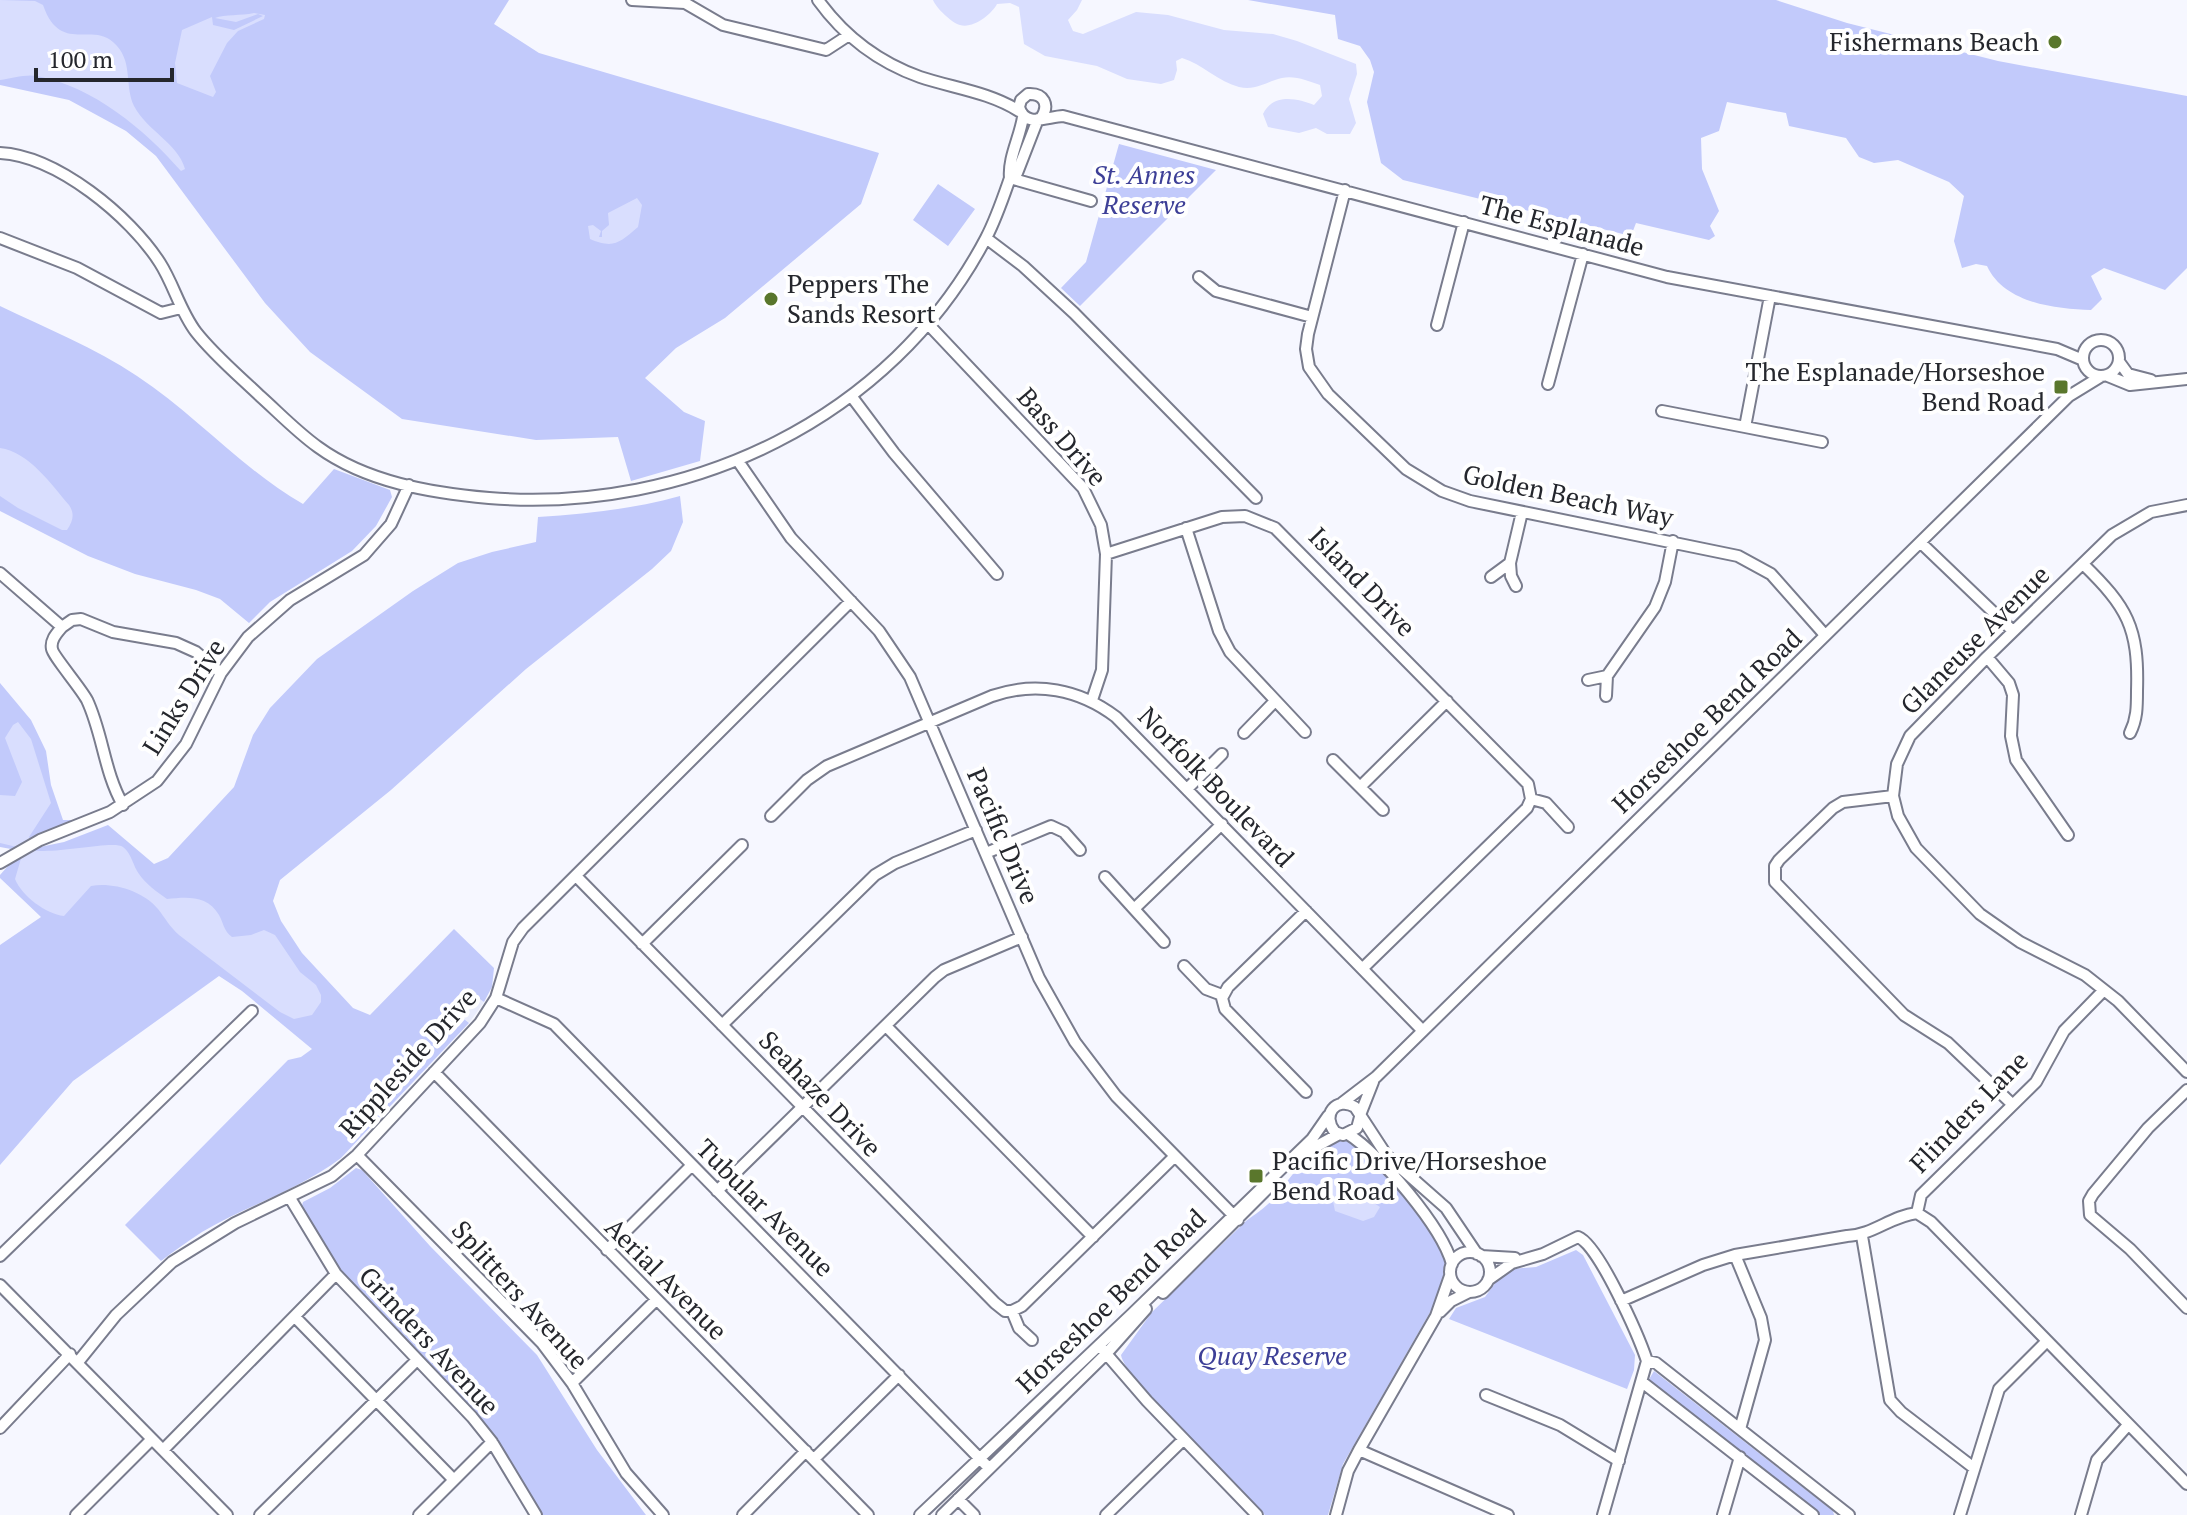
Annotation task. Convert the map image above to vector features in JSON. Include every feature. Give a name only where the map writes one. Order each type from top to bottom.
[{"type":"street","points":[[632,0],[685,3],[723,25],[826,50],[849,35]]},
{"type":"street","name":"The Esplanade","points":[[818,0],[849,35],[872,54],[920,77],[994,98],[1030,120],[1063,116],[1676,279],[2057,349],[2084,364]]},
{"type":"street","name":"The Esplanade","points":[[994,98],[1037,94],[1063,116]]},
{"type":"street","points":[[0,153],[23,156],[51,166],[118,216],[154,254],[197,333],[222,361],[317,447],[362,472],[409,485],[478,497],[561,499],[654,487],[738,461],[800,430],[852,397],[928,324],[964,275],[986,238],[1010,178],[1009,169],[1021,131],[1019,103],[1024,97]]},
{"type":"street","points":[[1010,178],[1017,173],[1045,103]]},
{"type":"street","points":[[1010,178],[1091,201]]},
{"type":"street","name":"Golden Beach Way","points":[[1345,190],[1306,349],[1313,376],[1395,460],[1418,478],[1456,497],[1719,550],[1771,574],[1825,635]]},
{"type":"street","points":[[1437,325],[1464,222]]},
{"type":"street","points":[[0,238],[77,268],[161,313],[181,308]]},
{"type":"street","points":[[986,238],[1007,252],[1072,311],[1256,498]]},
{"type":"street","points":[[1548,384],[1583,254]]},
{"type":"street","points":[[1199,277],[1216,291],[1312,317]]},
{"type":"street","points":[[1745,427],[1770,296]]},
{"type":"street","name":"Bass Drive","points":[[928,324],[1083,488],[1101,525],[1106,554],[1102,670],[1092,700]]},
{"type":"street","points":[[2157,382],[2128,374],[2110,342],[2098,340],[2090,344],[2084,364],[2104,376],[2130,385],[2187,379]]},
{"type":"street","name":"The Esplanade","points":[[2057,349],[2090,344]]},
{"type":"street","points":[[2104,376],[2120,363]]},
{"type":"street","name":"Horseshoe Bend Road","points":[[2069,396],[2084,364]]},
{"type":"street","name":"Horseshoe Bend Road","points":[[1342,1103],[1376,1077],[2069,396],[2104,376]]},
{"type":"street","points":[[852,397],[894,453],[997,574]]},
{"type":"street","points":[[1662,411],[1822,442]]},
{"type":"street","name":"Pacific Drive","points":[[738,461],[791,538],[897,655],[931,722],[1051,1003],[1075,1042],[1116,1096],[1235,1217]]},
{"type":"street","name":"Links Drive","points":[[0,863],[40,840],[123,805],[157,781],[186,744],[221,673],[248,637],[275,611],[355,562],[371,548],[397,515],[409,485]]},
{"type":"street","name":"Glaneuse Avenue","points":[[1893,796],[1897,764],[1910,736],[2013,631],[2112,535],[2136,519],[2168,507],[2187,505]]},
{"type":"street","points":[[1516,586],[1510,563],[1522,512]]},
{"type":"street","name":"Island Drive","points":[[1106,554],[1233,516],[1255,519],[1275,528],[1528,784],[1531,799],[1546,803],[1568,827]]},
{"type":"street","points":[[1186,528],[1223,641],[1237,662],[1305,732]]},
{"type":"street","points":[[1606,696],[1607,676],[1655,607],[1665,582],[1673,541]]},
{"type":"street","points":[[1921,543],[2013,631]]},
{"type":"street","points":[[1491,577],[1510,563]]},
{"type":"street","points":[[2083,564],[2119,602],[2129,621],[2138,667],[2136,721],[2130,733]]},
{"type":"street","points":[[0,573],[62,627]]},
{"type":"street","name":"Rippleside Drive","points":[[0,1428],[172,1262],[235,1223],[332,1176],[357,1155],[480,1023],[496,998],[517,935],[851,601]]},
{"type":"street","points":[[123,805],[111,782],[88,703],[76,681],[52,650],[52,641],[62,627],[72,620],[81,619],[113,632],[176,643],[196,652],[221,673]]},
{"type":"street","points":[[1987,657],[2009,683],[2013,695],[2011,736],[2016,760],[2068,835]]},
{"type":"street","points":[[1588,680],[1607,676]]},
{"type":"street","name":"Norfolk Boulevard","points":[[771,816],[816,773],[992,696],[1019,688],[1060,690],[1092,700],[1116,717],[1423,1031]]},
{"type":"street","points":[[1244,733],[1275,701]]},
{"type":"street","points":[[1360,787],[1447,701]]},
{"type":"street","points":[[1187,789],[1222,754]]},
{"type":"street","points":[[1333,760],[1383,810]]},
{"type":"street","points":[[2012,1104],[1948,1043],[1904,1015],[1775,882],[1775,866],[1779,860],[1833,808],[1852,799],[1893,796],[1903,827],[1916,848],[1980,914],[2000,930],[2085,975],[2187,1072]]},
{"type":"street","points":[[1363,968],[1527,808],[1531,799]]},
{"type":"street","points":[[1134,909],[1222,824]]},
{"type":"street","points":[[986,853],[1051,826],[1064,832],[1080,850]]},
{"type":"street","points":[[722,1025],[875,875],[895,863],[976,830]]},
{"type":"street","points":[[642,944],[742,845]]},
{"type":"street","name":"Seahaze Drive","points":[[576,876],[995,1303],[1005,1311],[1012,1311],[1019,1328],[1032,1340]]},
{"type":"street","points":[[1105,877],[1164,942]]},
{"type":"street","points":[[1306,911],[1222,995],[1225,1009],[1306,1092]]},
{"type":"street","points":[[717,1191],[944,970],[1022,937]]},
{"type":"street","points":[[1184,966],[1202,986],[1222,995]]},
{"type":"street","name":"Flinders Lane","points":[[1621,1301],[1703,1265],[1735,1255],[1862,1236],[1908,1214],[1917,1213],[1921,1195],[2042,1073],[2064,1031],[2104,990]]},
{"type":"street","name":"Tubular Avenue","points":[[496,998],[554,1024],[989,1468]]},
{"type":"street","points":[[0,1256],[252,1011]]},
{"type":"street","points":[[886,1026],[1093,1237]]},
{"type":"street","name":"Aerial Avenue","points":[[434,1072],[868,1515]]},
{"type":"street","name":"Horseshoe Bend Road","points":[[1360,1116],[1366,1095],[1376,1077]]},
{"type":"street","points":[[2187,1090],[2093,1194],[2088,1208],[2090,1215],[2130,1249],[2187,1308]]},
{"type":"street","points":[[1336,1515],[1348,1471],[1436,1316],[1452,1264],[1442,1240],[1406,1190],[1374,1154],[1329,1125],[1328,1116],[1333,1107],[1342,1103],[1351,1104],[1395,1165],[1437,1198],[1490,1270],[1488,1280]]},
{"type":"street","name":"Horseshoe Bend Road","points":[[942,1515],[1312,1139],[1328,1116]]},
{"type":"street","points":[[1344,1134],[1357,1128],[1360,1116]]},
{"type":"street","name":"Horseshoe Bend Road","points":[[1235,1217],[1302,1155],[1319,1143],[1344,1134]]},
{"type":"street","name":"Splitters Avenue","points":[[357,1155],[542,1343],[572,1383],[626,1473],[663,1515]]},
{"type":"street","points":[[1012,1311],[1022,1306],[1174,1157]]},
{"type":"street","points":[[607,1250],[692,1165]]},
{"type":"street","name":"Grinders Avenue","points":[[290,1198],[336,1274],[472,1417],[492,1442],[536,1515]]},
{"type":"street","points":[[1917,1213],[1931,1222],[2187,1484]]},
{"type":"street","points":[[1862,1236],[1890,1400],[1901,1412],[1974,1468]]},
{"type":"street","points":[[1436,1316],[1451,1301],[1481,1289],[1498,1270],[1524,1258],[1550,1251],[1572,1237],[1584,1239],[1591,1247],[1639,1337],[1647,1361],[1603,1515]]},
{"type":"street","points":[[1452,1264],[1466,1253],[1524,1258]]},
{"type":"street","points":[[1735,1255],[1761,1318],[1765,1340],[1740,1429]]},
{"type":"street","points":[[163,1450],[336,1274]]},
{"type":"street","points":[[1450,1276],[1455,1286],[1470,1292]]},
{"type":"street","points":[[0,1285],[227,1515]]},
{"type":"street","points":[[572,1383],[656,1300]]},
{"type":"street","points":[[295,1317],[454,1480]]},
{"type":"street","points":[[1960,1515],[1999,1389],[2047,1341]]},
{"type":"street","points":[[1102,1350],[1183,1440],[1257,1515]]},
{"type":"street","name":"Horseshoe Bend Road","points":[[920,1515],[979,1457],[1102,1350]]},
{"type":"street","points":[[260,1515],[417,1360]]},
{"type":"street","points":[[1647,1361],[1656,1363],[1844,1513]]},
{"type":"street","points":[[743,1515],[899,1375]]},
{"type":"street","points":[[1642,1382],[1813,1515]]},
{"type":"street","points":[[1486,1395],[1560,1425],[1619,1461]]},
{"type":"street","points":[[2081,1515],[2097,1460],[2128,1425]]},
{"type":"street","points":[[76,1515],[152,1439]]},
{"type":"street","points":[[1106,1515],[1183,1440]]},
{"type":"street","points":[[419,1515],[492,1442]]},
{"type":"street","points":[[1359,1450],[1508,1515]]},
{"type":"street","points":[[1723,1515],[1740,1457]]},
{"type":"street","points":[[958,1499],[974,1515]]},
{"type":"shaded area","points":[[0,0],[35,1],[43,5],[58,29],[104,37],[113,42],[124,57],[134,106],[146,123],[176,152],[185,169],[181,171],[134,125],[78,90],[37,76],[0,80]]},
{"type":"shaded area","points":[[933,0],[1082,0],[1068,20],[1073,31],[1083,34],[1136,12],[1168,15],[1224,30],[1273,34],[1356,64],[1357,74],[1349,99],[1356,123],[1350,134],[1327,134],[1316,128],[1299,133],[1268,127],[1263,114],[1267,107],[1286,99],[1314,105],[1322,96],[1320,85],[1287,77],[1257,87],[1239,87],[1182,58],[1176,61],[1174,80],[1161,84],[1127,79],[1097,66],[1045,56],[1024,44],[1019,7],[1010,3],[997,4],[982,20],[965,26],[949,18]]},
{"type":"shaded area","points":[[254,13],[265,15],[264,19],[238,31],[227,43],[210,76],[216,92],[213,97],[177,83],[175,63],[182,30],[212,17],[213,25],[234,30],[263,16],[258,14],[236,22],[215,18]]},
{"type":"shaded area","points":[[637,198],[642,205],[638,227],[616,243],[605,244],[590,239],[588,226],[593,225],[601,231],[599,237],[602,237],[602,231],[609,225],[608,213]]},
{"type":"shaded area","points":[[0,448],[30,462],[69,505],[72,518],[67,530],[18,508],[0,496]]},
{"type":"shaded area","points":[[18,722],[31,739],[51,803],[29,837],[32,850],[54,851],[108,845],[123,847],[139,874],[152,888],[167,899],[189,898],[209,904],[232,937],[264,930],[275,935],[300,972],[316,985],[321,995],[321,1002],[312,1015],[294,1019],[280,1012],[179,935],[152,903],[127,889],[109,885],[91,886],[64,916],[42,908],[29,898],[15,879],[22,855],[17,847],[0,843],[0,795],[15,796],[22,782],[5,738]]},
{"type":"shaded area","points":[[464,987],[484,1002],[469,1023],[450,1008]]},
{"type":"shaded area","points":[[1329,1178],[1361,1184],[1366,1198],[1380,1207],[1374,1217],[1363,1221],[1335,1211],[1323,1185]]},
{"type":"green space","points":[[0,0],[509,0],[494,24],[539,53],[879,153],[861,204],[725,318],[676,348],[645,378],[684,412],[705,421],[700,461],[631,481],[618,437],[536,440],[402,419],[310,352],[265,303],[156,156],[126,131],[69,100],[0,85]]},
{"type":"green space","points":[[1248,0],[1776,0],[1847,23],[1998,61],[2187,96],[2187,268],[2165,290],[2104,268],[2091,276],[2102,299],[2091,310],[2032,302],[2005,288],[1987,266],[1976,264],[1962,268],[1954,241],[1964,196],[1949,182],[1898,160],[1874,163],[1859,157],[1846,138],[1789,126],[1786,113],[1727,102],[1719,131],[1701,138],[1702,169],[1719,211],[1710,226],[1715,236],[1709,240],[1636,223],[1631,236],[1403,180],[1381,163],[1367,102],[1374,72],[1370,60],[1360,46],[1338,39],[1335,15]]},
{"type":"green space","name":"St. Annes Reserve","points":[[1119,144],[1216,170],[1080,306],[1061,288],[1086,262]]},
{"type":"green space","points":[[938,184],[975,209],[948,246],[913,220]]},
{"type":"green space","points":[[0,306],[87,347],[137,376],[260,475],[303,504],[334,469],[390,490],[392,497],[376,526],[352,551],[270,602],[249,623],[220,599],[135,574],[88,556],[0,511]]},
{"type":"green space","points":[[680,496],[683,522],[671,551],[526,669],[391,790],[280,880],[273,901],[281,921],[302,953],[353,1008],[370,1015],[454,929],[494,968],[492,987],[484,1002],[464,988],[450,1008],[469,1023],[341,1158],[307,1180],[202,1232],[161,1261],[125,1225],[288,1060],[301,1057],[312,1049],[242,991],[219,976],[73,1081],[0,1165],[0,945],[41,917],[0,878],[15,858],[11,849],[0,847],[0,683],[31,720],[46,751],[51,785],[63,820],[74,820],[31,841],[35,848],[64,842],[108,825],[154,864],[168,858],[234,787],[253,735],[270,708],[317,659],[413,591],[458,563],[536,542],[538,517],[610,510]]},
{"type":"green space","name":"Quay Reserve","points":[[1346,1140],[1386,1176],[1431,1231],[1445,1258],[1443,1282],[1440,1295],[1343,1464],[1328,1515],[1265,1515],[1141,1387],[1121,1355],[1152,1312],[1246,1221],[1269,1203],[1313,1153],[1323,1146]]},
{"type":"green space","points":[[356,1168],[362,1170],[430,1246],[537,1355],[597,1450],[646,1515],[542,1515],[496,1440],[340,1272],[301,1209],[303,1202],[330,1188]]},
{"type":"green space","points":[[1576,1250],[1583,1255],[1635,1355],[1634,1370],[1627,1389],[1449,1319],[1456,1308],[1485,1297],[1501,1275],[1510,1269],[1536,1267]]},
{"type":"green space","points":[[1654,1371],[1833,1511],[1834,1515],[1819,1515],[1648,1381]]},
{"type":"place","name":"Fishermans Beach","points":[[2055,42]]},
{"type":"place","name":"Peppers The Sands Resort","points":[[771,299]]},
{"type":"place","name":"The Esplanade/Horseshoe Bend Road","points":[[2061,387]]},
{"type":"place","name":"Pacific Drive/Horseshoe Bend Road","points":[[1256,1176]]}]
